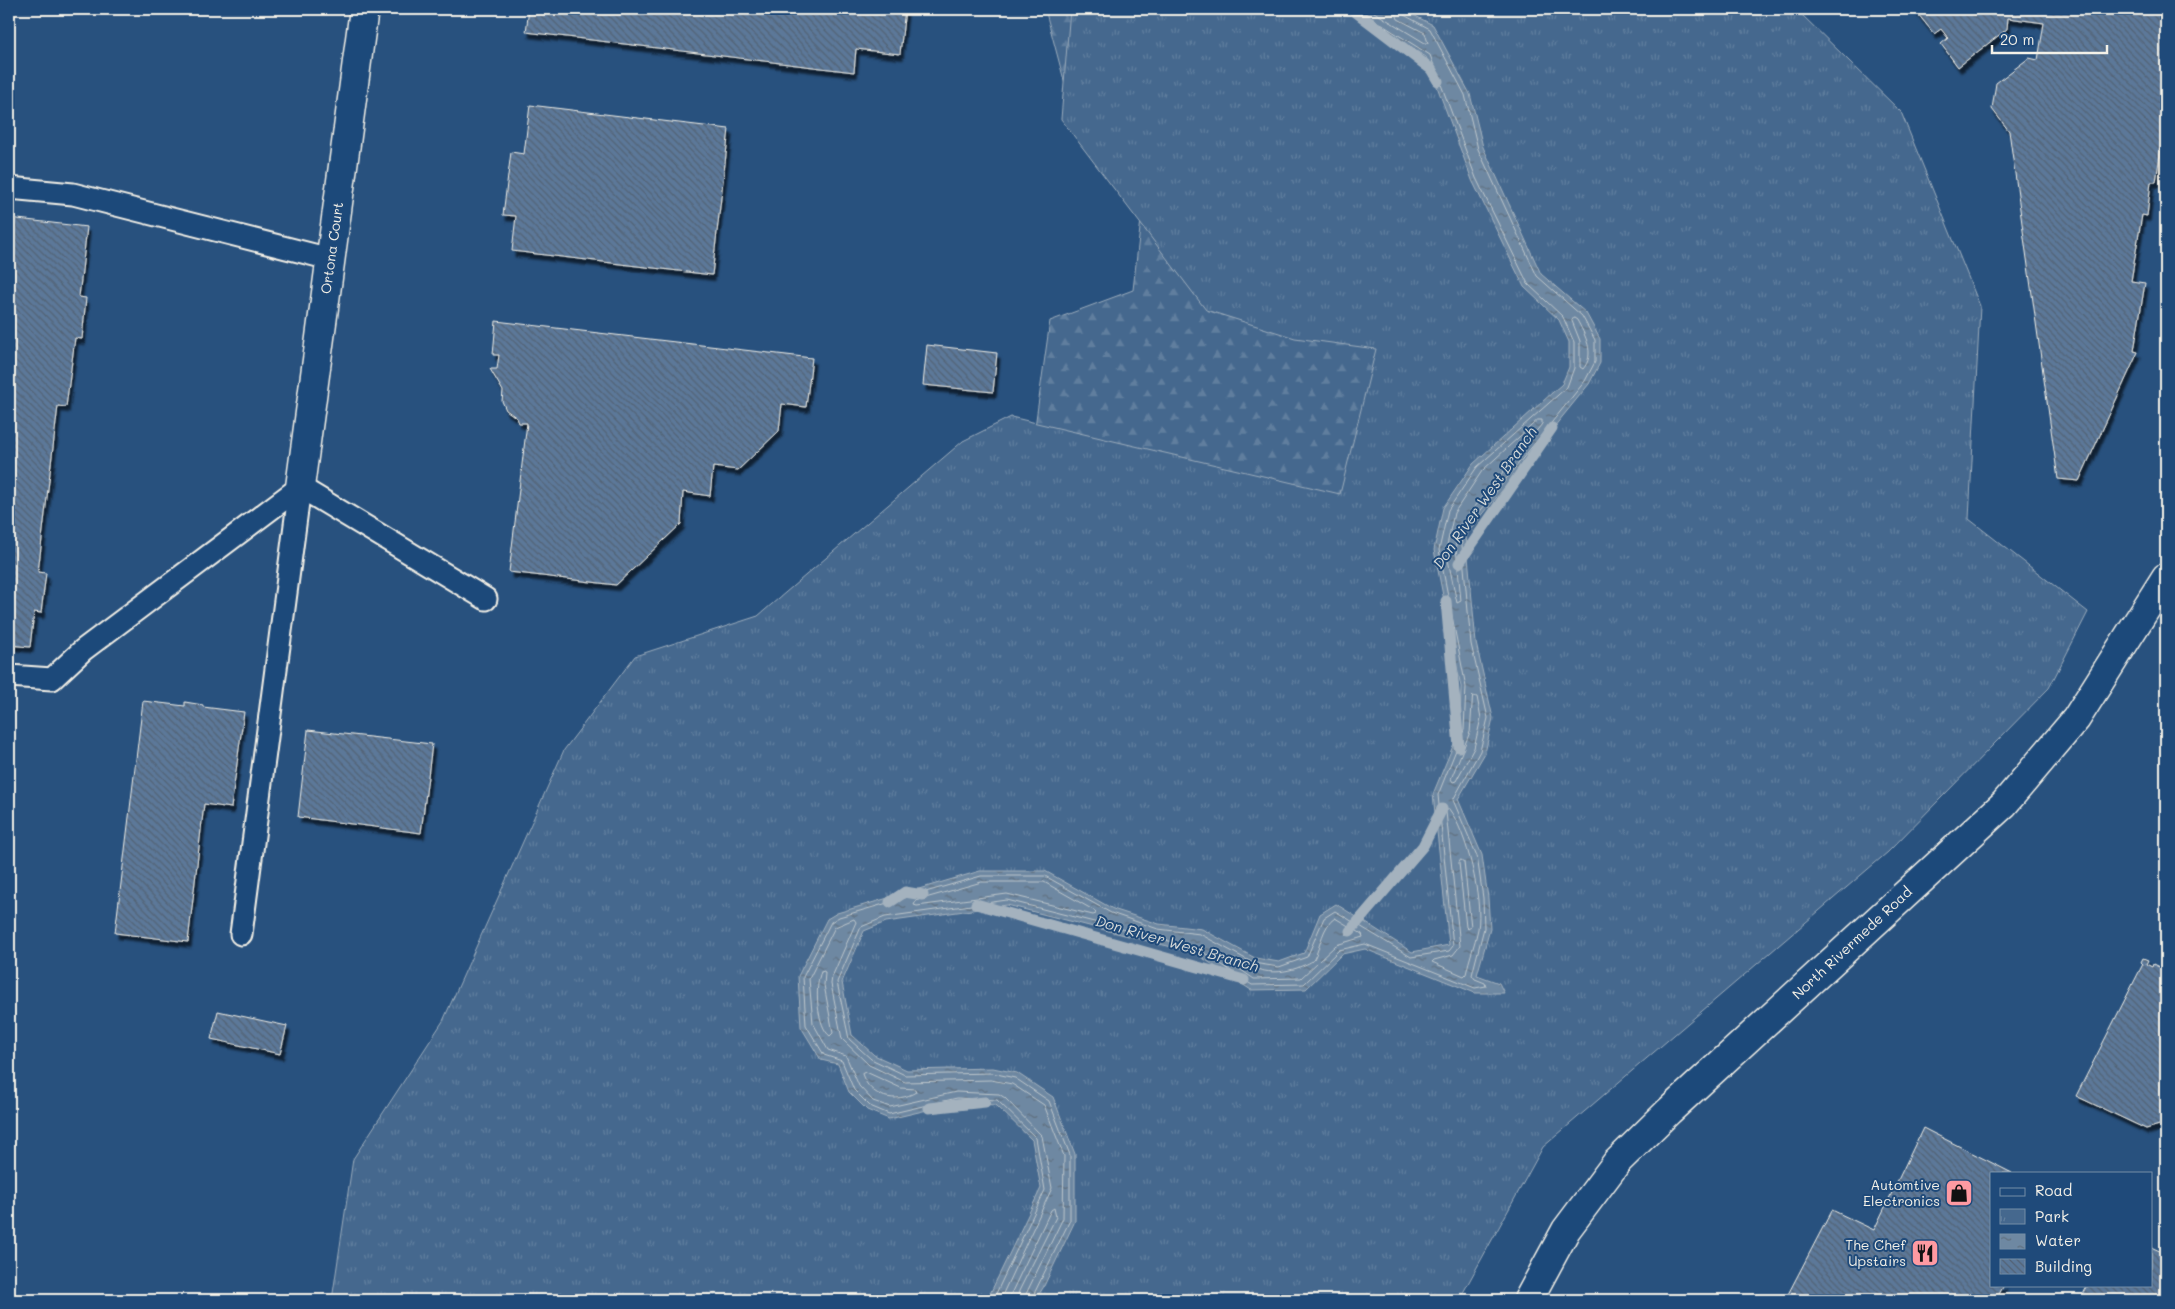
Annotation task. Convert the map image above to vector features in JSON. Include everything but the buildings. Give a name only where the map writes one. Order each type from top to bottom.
[{"type":"street","name":"Ortona Court","points":[[300,487],[364,9]]},
{"type":"street","name":"North Rivermede Road","points":[[1528,1300],[1566,1230],[1618,1162],[1669,1111],[2004,804],[2076,719],[2166,577]]},
{"type":"lane","points":[[9,188],[73,194],[330,259]]},
{"type":"lane","points":[[300,487],[486,599]]},
{"type":"lane","points":[[9,676],[52,680],[83,650],[300,487]]},
{"type":"lane","points":[[242,934],[300,487]]},
{"type":"green space","points":[[1045,9],[1474,9],[1437,551],[1033,441],[1050,321],[1133,290],[1144,193],[1081,144]]},
{"type":"green space","points":[[1070,9],[1796,9],[1901,112],[1980,306],[1969,519],[2088,612],[2049,688],[1888,852],[1543,1147],[1459,1300],[332,1300],[353,1159],[443,1021],[564,750],[635,656],[758,616],[963,441],[1011,417],[1340,494],[1376,349],[1295,338],[1206,310],[1061,119]]},
{"type":"water","points":[[1347,9],[1402,9],[1433,25],[1470,94],[1483,147],[1541,274],[1586,313],[1600,339],[1600,363],[1589,384],[1466,535],[1476,643],[1493,718],[1485,753],[1458,799],[1482,855],[1488,898],[1490,929],[1477,975],[1499,983],[1504,993],[1475,993],[1365,949],[1342,954],[1306,989],[1251,990],[1195,953],[1007,905],[886,922],[864,931],[842,982],[852,1035],[874,1055],[907,1070],[993,1068],[1017,1073],[1053,1097],[1075,1154],[1075,1221],[1043,1288],[1035,1300],[987,1300],[1041,1188],[1032,1140],[996,1105],[957,1103],[889,1119],[867,1110],[849,1092],[838,1064],[821,1060],[801,1027],[798,976],[827,919],[837,913],[980,871],[1045,871],[1113,909],[1159,924],[1202,929],[1255,958],[1279,962],[1304,953],[1320,914],[1336,904],[1412,952],[1449,945],[1433,794],[1460,729],[1461,687],[1434,550],[1443,508],[1473,464],[1562,384],[1569,367],[1569,342],[1559,320],[1524,287],[1472,180],[1426,57]]},
{"type":"waterway","name":"Don River West Branch","points":[[1352,9],[1431,69],[1438,81]]},
{"type":"waterway","name":"Don River West Branch","points":[[1459,563],[1552,428]]},
{"type":"waterway","name":"Don River West Branch","points":[[1446,601],[1459,747]]},
{"type":"waterway","name":"Don River West Branch","points":[[1350,931],[1423,846],[1442,809]]},
{"type":"waterway","name":"Don River West Branch","points":[[890,902],[905,892],[923,895]]},
{"type":"waterway","name":"Don River West Branch","points":[[976,904],[1244,980]]},
{"type":"waterway","name":"Don River West Branch","points":[[929,1108],[985,1102]]},
{"type":"place","name":"Automtive Electronics","points":[[1959,1193]]},
{"type":"place","name":"The Chef Upstairs","points":[[1925,1253]]}]
